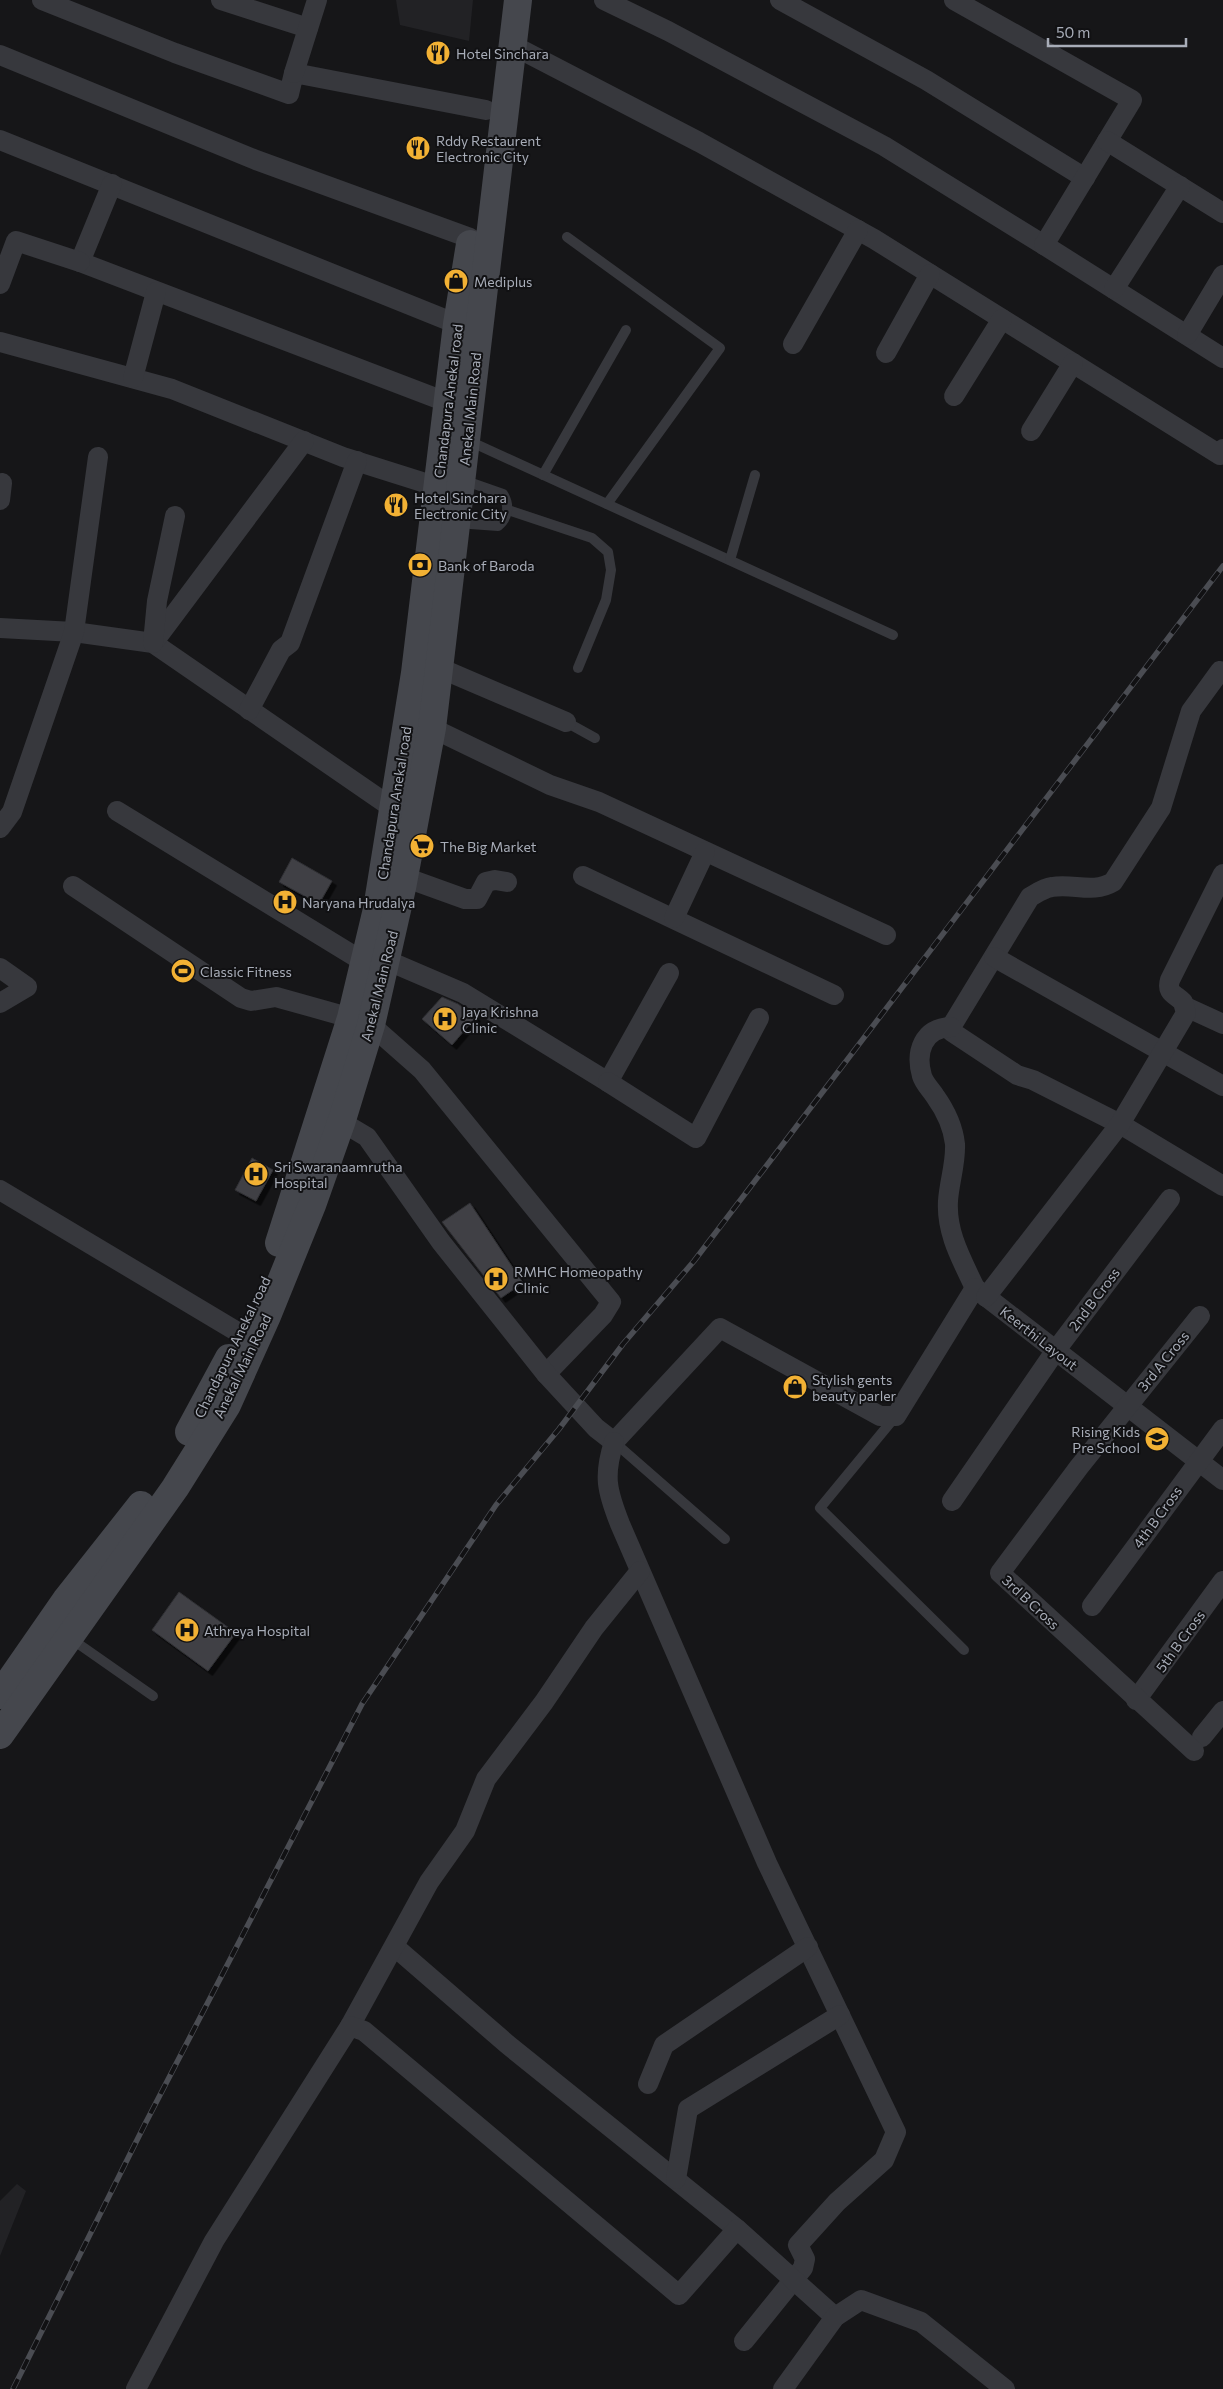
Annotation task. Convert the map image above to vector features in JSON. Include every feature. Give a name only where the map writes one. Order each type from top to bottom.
[{"type":"main road","name":"Chandapura Anekal road","points":[[456,437],[449,403],[457,324],[470,238],[499,0]]},
{"type":"main road","name":"Anekal Main Road","points":[[0,1735],[174,1488],[227,1405],[267,1316],[308,1214],[332,1116],[361,1022],[375,961],[404,877],[432,728],[428,663],[456,523],[450,484],[518,0]]},
{"type":"main road","name":"Chandapura Anekal road","points":[[375,961],[377,909],[394,810],[428,663],[450,484]]},
{"type":"main road","name":"Chandapura Anekal road","points":[[0,1695],[66,1600],[167,1470],[196,1421],[241,1334],[270,1269],[332,1116]]},
{"type":"street","points":[[42,0],[175,53],[289,94],[317,0]]},
{"type":"street","points":[[221,0],[308,28]]},
{"type":"street","points":[[604,0],[668,31],[884,146],[1223,358]]},
{"type":"street","points":[[780,0],[926,80],[1085,178]]},
{"type":"street","points":[[954,0],[1132,100],[1044,245]]},
{"type":"street","points":[[512,45],[699,142],[858,230],[1222,453]]},
{"type":"street","points":[[0,55],[256,160],[470,238]]},
{"type":"street","points":[[294,73],[486,110]]},
{"type":"street","points":[[0,140],[457,324]]},
{"type":"street","points":[[1107,141],[1223,213]]},
{"type":"street","points":[[80,262],[112,184]]},
{"type":"street","points":[[1114,289],[1180,186]]},
{"type":"street","points":[[793,344],[858,230]]},
{"type":"street","points":[[0,284],[16,241],[80,262],[449,403]]},
{"type":"street","points":[[886,353],[930,274]]},
{"type":"street","points":[[1187,335],[1223,275]]},
{"type":"street","points":[[133,378],[156,292]]},
{"type":"street","points":[[954,396],[1002,319]]},
{"type":"street","points":[[0,342],[172,389],[357,461],[450,484]]},
{"type":"street","points":[[1031,431],[1073,363]]},
{"type":"street","points":[[153,643],[304,441]]},
{"type":"street","points":[[0,828],[12,812],[74,632],[98,457]]},
{"type":"street","points":[[250,710],[281,650],[290,643],[357,461]]},
{"type":"street","points":[[153,643],[157,601],[175,516]]},
{"type":"street","points":[[0,628],[74,632],[153,643],[394,810]]},
{"type":"street","points":[[428,663],[566,722]]},
{"type":"street","points":[[1220,671],[1190,711],[1160,808],[1113,882],[1104,887],[1093,889],[1052,887],[1030,897],[951,1027],[952,1032],[1017,1075],[1033,1080],[1120,1124],[1223,1186]]},
{"type":"street","points":[[432,728],[550,785],[599,802],[886,935]]},
{"type":"street","points":[[116,811],[375,961],[462,993],[696,1138],[759,1018]]},
{"type":"street","points":[[674,918],[705,852]]},
{"type":"street","points":[[1223,874],[1168,988],[1170,993],[1177,996],[1186,1007],[1223,1024]]},
{"type":"street","points":[[583,876],[834,995]]},
{"type":"street","points":[[404,877],[465,899],[477,899],[486,882],[496,880],[507,882]]},
{"type":"street","points":[[74,886],[241,998],[251,1001],[276,997],[361,1022],[422,1070],[611,1302],[603,1315],[546,1374]]},
{"type":"street","points":[[994,957],[1163,1054],[1223,1086]]},
{"type":"street","points":[[0,968],[27,988],[0,1003]]},
{"type":"street","points":[[608,1082],[670,973]]},
{"type":"street","points":[[744,2341],[803,2268],[805,2259],[798,2245],[837,2202],[884,2160],[896,2132],[767,1863],[609,1497],[606,1481],[608,1462],[614,1442],[720,1328],[888,1416],[980,1292],[1120,1124],[1163,1054],[1186,1013],[1186,1007]]},
{"type":"street","points":[[951,1027],[938,1027],[924,1040],[919,1056],[922,1078],[945,1110],[953,1134],[955,1146],[948,1203],[951,1238],[980,1292]]},
{"type":"street","points":[[332,1116],[367,1137],[441,1242],[546,1374],[596,1428],[614,1442]]},
{"type":"street","points":[[0,1190],[241,1334]]},
{"type":"street","name":"2nd B Cross","points":[[952,1501],[1056,1350],[1170,1199]]},
{"type":"street","name":"Keerthi Layout","points":[[980,1292],[1223,1480]]},
{"type":"street","name":"3rd A Cross","points":[[1126,1406],[1200,1316]]},
{"type":"street","name":"3rd B Cross","points":[[1126,1406],[1000,1574],[1136,1700],[1198,1744],[1223,1711]]},
{"type":"street","name":"4th B Cross","points":[[1092,1606],[1223,1428]]},
{"type":"street","points":[[136,2389],[214,2241],[350,2026],[429,1882],[465,1831],[486,1779],[544,1702],[594,1628],[640,1572]]},
{"type":"street","name":"5th B Cross","points":[[1136,1700],[1223,1581]]},
{"type":"street","points":[[394,1947],[484,2025],[737,2229],[835,2317]]},
{"type":"street","points":[[648,2084],[664,2045],[808,1948]]},
{"type":"street","points":[[676,2179],[688,2109],[840,2014]]},
{"type":"street","points":[[350,2026],[364,2030],[679,2295],[737,2229]]},
{"type":"street","points":[[783,2389],[835,2317],[861,2300],[921,2322],[1005,2389]]},
{"type":"lane","points":[[567,237],[720,348],[607,504]]},
{"type":"lane","points":[[543,475],[626,330]]},
{"type":"lane","points":[[456,437],[893,635]]},
{"type":"lane","points":[[730,560],[755,475]]},
{"type":"lane","points":[[450,484],[503,494],[508,510],[503,522],[498,526],[456,523]]},
{"type":"lane","points":[[508,510],[592,538],[608,552],[611,570],[606,600],[578,668]]},
{"type":"lane","points":[[566,722],[595,738]]},
{"type":"lane","points":[[888,1416],[820,1508],[964,1650]]},
{"type":"lane","points":[[614,1442],[725,1539]]},
{"type":"lane","points":[[69,1637],[153,1696]]},
{"type":"shaded area","points":[[396,0],[473,0],[469,41],[400,25]]},
{"type":"shaded area","points":[[17,2184],[26,2191],[0,2256],[0,2201]]},
{"type":"building","points":[[292,858],[332,881],[319,904],[279,882]]},
{"type":"building","points":[[442,997],[458,1004],[476,1017],[452,1045],[422,1019]]},
{"type":"building","points":[[252,1158],[273,1170],[256,1201],[235,1190]]},
{"type":"building","points":[[470,1203],[523,1283],[501,1298],[442,1222]]},
{"type":"building","points":[[179,1592],[236,1633],[208,1671],[152,1630]]},
{"type":"railway","points":[[13,2389],[144,2126],[362,1704],[496,1505],[559,1429],[623,1344],[694,1261],[1223,566]]},
{"type":"place","name":"Hotel Sinchara","points":[[438,53]]},
{"type":"place","name":"Rddy Restaurent Electronic City","points":[[418,148]]},
{"type":"place","name":"Mediplus","points":[[456,281]]},
{"type":"place","name":"Hotel Sinchara Electronic City","points":[[396,505]]},
{"type":"place","name":"Bank of Baroda","points":[[420,565]]},
{"type":"place","name":"The Big Market","points":[[422,846]]},
{"type":"place","name":"Naryana Hrudalya","points":[[285,902]]},
{"type":"place","name":"Classic Fitness","points":[[183,971]]},
{"type":"place","name":"Jaya Krishna Clinic","points":[[445,1019]]},
{"type":"place","name":"Sri Swaranaamrutha Hospital","points":[[256,1174]]},
{"type":"place","name":"RMHC Homeopathy Clinic","points":[[496,1279]]},
{"type":"place","name":"Stylish gents beauty parler","points":[[795,1387]]},
{"type":"place","name":"Rising Kids Pre School","points":[[1157,1439]]},
{"type":"place","name":"Athreya Hospital","points":[[187,1630]]}]
